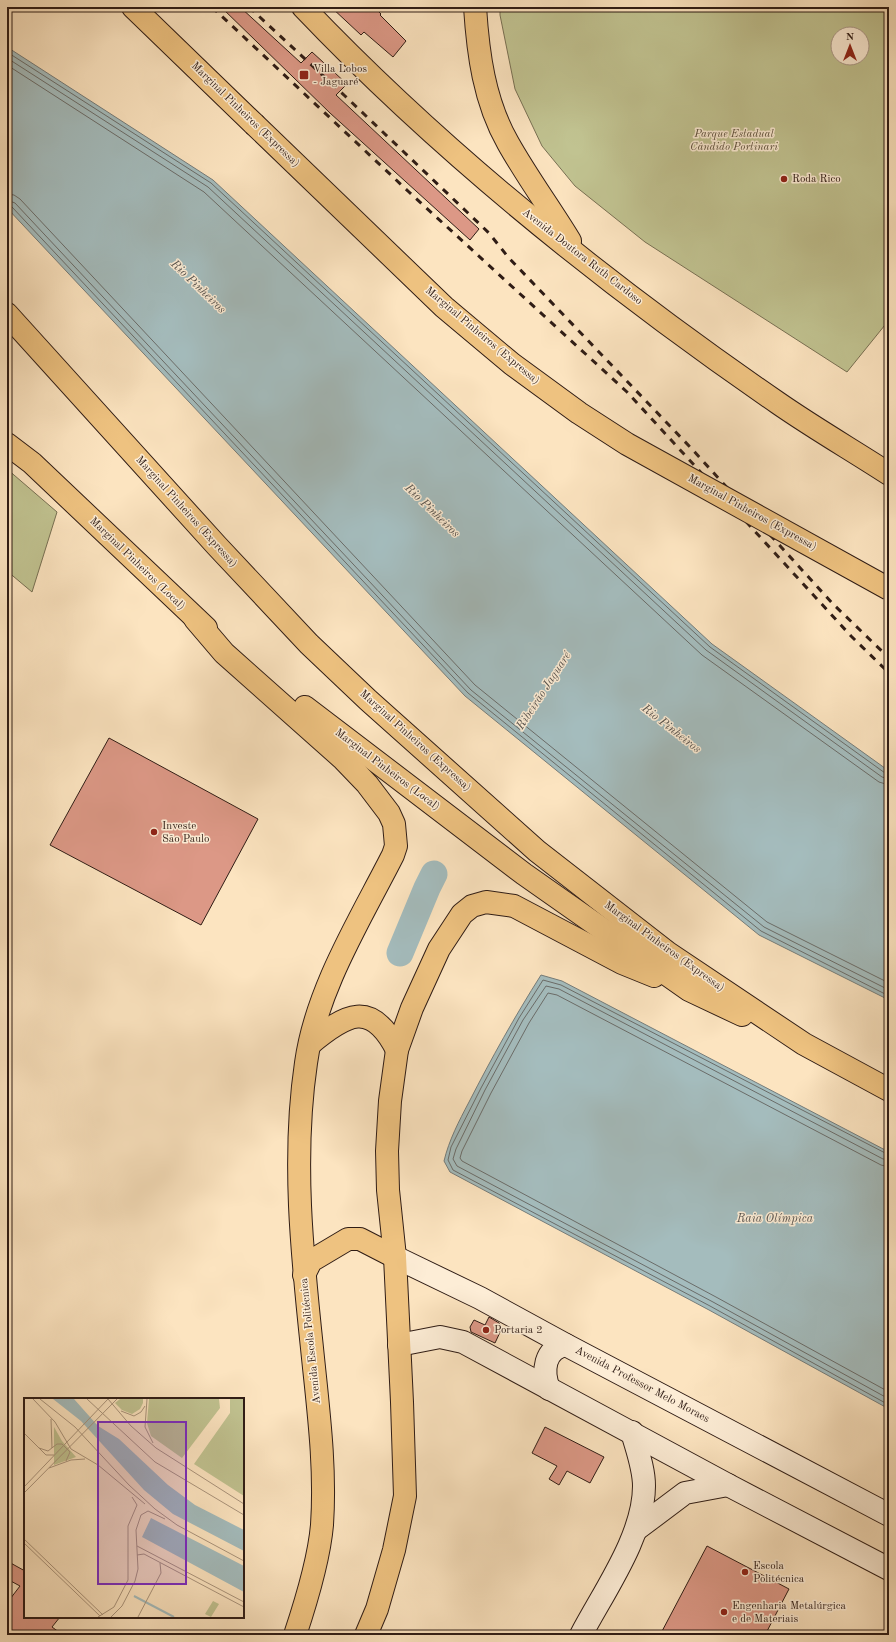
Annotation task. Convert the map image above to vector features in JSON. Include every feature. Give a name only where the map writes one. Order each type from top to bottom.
[{"type":"highway","name":"Marginal Pinheiros (Expressa)","points":[[133,7],[444,307],[512,364],[579,413],[627,444],[889,589]]},
{"type":"highway","name":"Avenida Doutora Ruth Cardoso","points":[[303,7],[335,41],[423,125],[500,193],[668,323],[778,403],[889,474]]},
{"type":"highway","points":[[475,7],[478,50],[486,86],[498,121],[507,142],[576,253]]},
{"type":"highway","name":"Marginal Pinheiros (Expressa)","points":[[7,314],[217,546],[310,644],[368,700],[536,851],[668,953],[804,1044],[889,1090]]},
{"type":"highway","name":"Marginal Pinheiros (Local)","points":[[7,444],[32,463],[195,619],[325,723],[524,874],[596,923],[689,990],[804,1044]]},
{"type":"highway","name":"Avenida Escola Politécnica","points":[[195,619],[224,653],[342,758],[366,784],[389,813],[394,824],[396,846],[393,856],[326,990],[310,1044],[302,1098],[299,1144],[304,1275],[323,1471],[322,1528],[306,1602],[295,1635]]},
{"type":"highway","points":[[366,1635],[382,1594],[394,1550],[405,1496],[404,1442],[395,1257],[388,1190],[387,1151],[390,1101],[396,1050],[412,1008],[439,949],[462,914],[472,906],[486,902],[514,906],[622,963],[689,990]]},
{"type":"highway","points":[[310,1044],[337,1022],[360,1017],[374,1020],[383,1027],[396,1050]]},
{"type":"highway","points":[[304,1275],[311,1261],[348,1239],[360,1239],[395,1257]]},
{"type":"street","name":"Avenida Professor Melo Moraes","points":[[395,1257],[480,1298],[566,1345],[889,1515]]},
{"type":"street","points":[[399,1345],[426,1338],[451,1338],[463,1342],[728,1485],[889,1569]]},
{"type":"street","points":[[549,1389],[544,1378],[548,1355],[554,1349],[566,1345]]},
{"type":"street","points":[[581,1635],[637,1528],[644,1485],[639,1456],[632,1432]]},
{"type":"street","points":[[637,1528],[685,1493],[728,1485]]},
{"type":"green space","name":"Parque Estadual Cândido Portinari","points":[[500,7],[889,7],[889,320],[847,372],[645,242],[575,186],[542,146],[515,89],[500,15]]},
{"type":"green space","points":[[7,469],[57,512],[32,592],[7,571]]},
{"type":"water","name":"Rio Pinheiros","points":[[7,47],[213,180],[712,644],[889,771],[889,1000],[759,935],[465,696],[7,208]]},
{"type":"water","name":"Raia Olímpica","points":[[541,975],[562,981],[889,1152],[889,1409],[709,1310],[450,1172],[444,1161],[465,1109],[522,1006]]},
{"type":"building","points":[[221,7],[240,7],[301,63],[312,52],[347,84],[336,95],[479,229],[470,240],[330,113]]},
{"type":"building","points":[[331,7],[374,7],[406,41],[393,57],[364,32],[361,35]]},
{"type":"building","name":"Investe São Paulo","points":[[109,738],[258,819],[201,925],[50,845]]},
{"type":"building","name":"Portaria 2","points":[[489,1317],[499,1323],[502,1328],[495,1343],[471,1332],[470,1327],[474,1320],[485,1325]]},
{"type":"building","points":[[545,1427],[604,1457],[590,1483],[567,1471],[559,1485],[549,1479],[557,1466],[532,1453]]},
{"type":"building","name":"Engenharia Metalúrgica e de Materiais","points":[[707,1546],[789,1589],[765,1635],[660,1635]]},
{"type":"building","points":[[7,1561],[24,1570],[24,1618],[59,1618],[52,1627],[63,1635],[7,1635],[7,1603],[20,1586],[7,1579]]},
{"type":"waterway","name":"Ribeirão Jaguaré","points":[[400,953],[434,874]]},
{"type":"railway","points":[[212,7],[409,192],[627,392],[851,636],[889,673]]},
{"type":"railway","points":[[249,7],[489,233],[508,257],[691,448],[833,604],[889,658]]},
{"type":"place","name":"Villa Lobos - Jaguaré","points":[[304,75]]},
{"type":"place","name":"Roda Rico","points":[[784,179]]},
{"type":"place","name":"Investe São Paulo","points":[[154,832]]},
{"type":"place","name":"Portaria 2","points":[[486,1330]]},
{"type":"place","name":"Escola Politécnica","points":[[745,1572]]},
{"type":"place","name":"Engenharia Metalúrgica e de Materiais","points":[[724,1612]]}]
